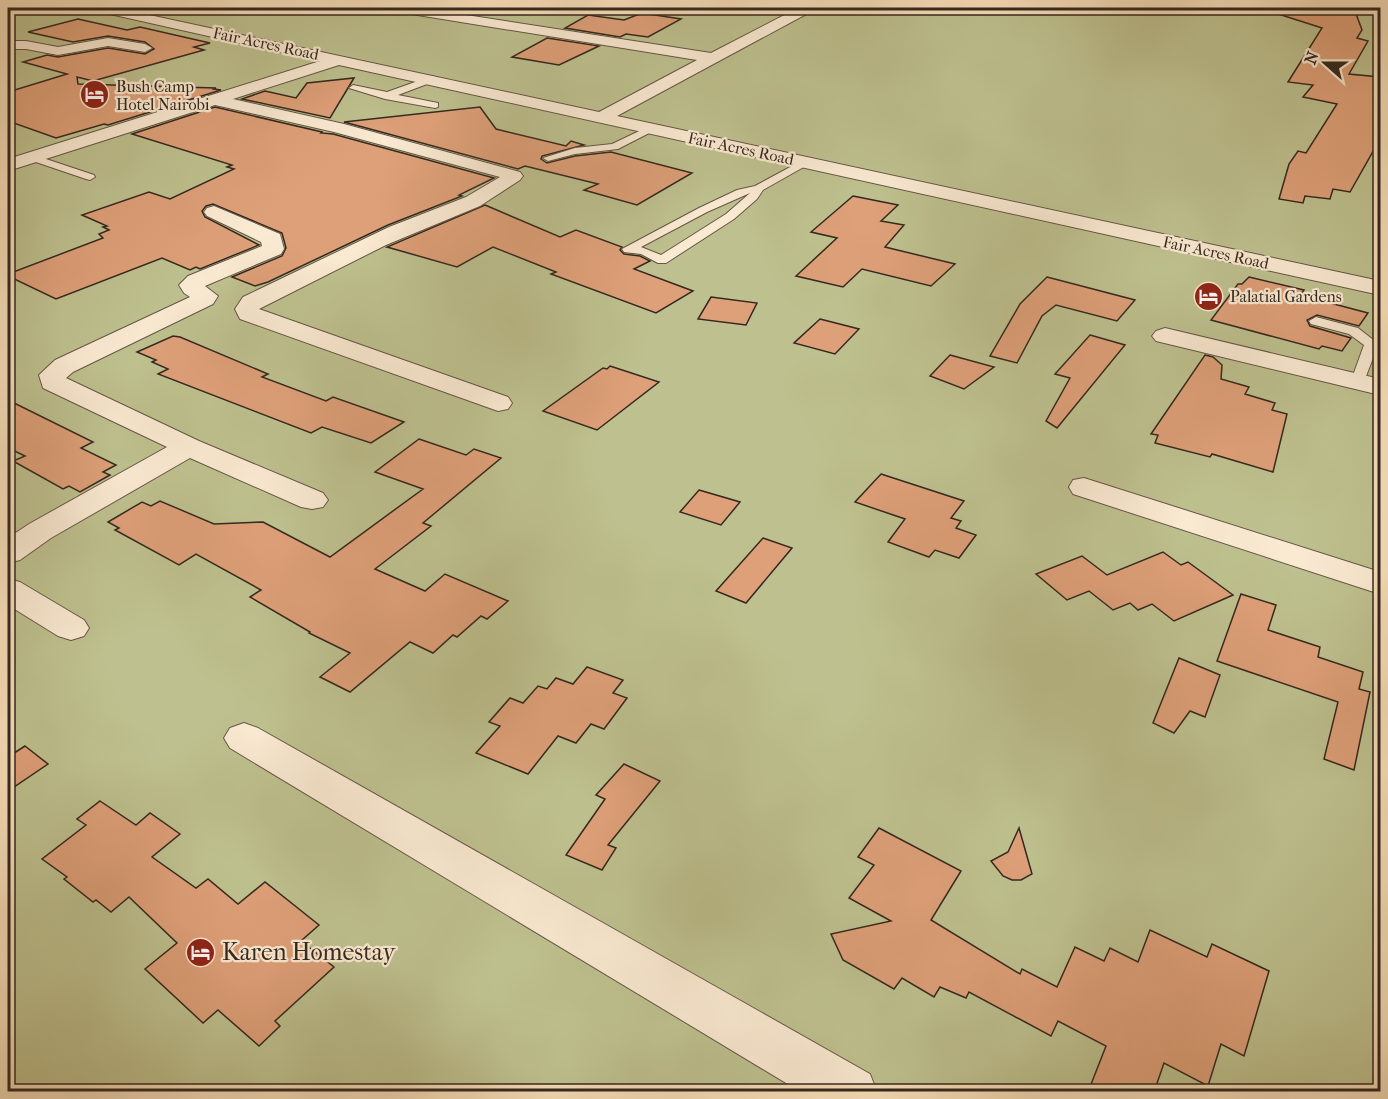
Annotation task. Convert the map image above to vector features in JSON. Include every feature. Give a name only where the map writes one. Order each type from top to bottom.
[{"type":"street","name":"Fair Acres Road","points":[[101,8],[130,10],[432,80],[1380,288]]},
{"type":"street","points":[[399,8],[713,58]]},
{"type":"street","points":[[602,117],[807,8]]},
{"type":"street","points":[[8,45],[26,45],[63,51],[104,42],[145,48]]},
{"type":"street","points":[[16,160],[340,59]]},
{"type":"street","points":[[213,99],[348,131],[513,176],[458,208],[398,231],[252,302],[247,309],[249,314],[498,403]]},
{"type":"street","points":[[214,213],[272,239],[273,249],[191,285],[192,288],[206,296],[200,303],[64,366],[52,375],[53,382],[189,447],[312,500]]},
{"type":"street","points":[[1165,336],[1369,384]]},
{"type":"street","points":[[8,553],[40,531],[189,447]]},
{"type":"street","points":[[1083,488],[1380,584]]},
{"type":"street","points":[[8,590],[71,628]]},
{"type":"street","points":[[244,738],[851,1092]]},
{"type":"lane","points":[[361,100],[390,97],[432,80]]},
{"type":"lane","points":[[353,88],[435,105]]},
{"type":"lane","points":[[378,109],[390,97]]},
{"type":"lane","points":[[548,158],[575,151],[614,147],[652,128]]},
{"type":"lane","points":[[16,160],[90,177]]},
{"type":"lane","points":[[759,188],[756,195],[746,203],[662,260],[644,251],[628,249],[741,192],[759,188],[805,162]]},
{"type":"lane","points":[[648,237],[682,246]]},
{"type":"lane","points":[[1316,321],[1355,331],[1366,337],[1371,345],[1369,384]]},
{"type":"green space","points":[[8,8],[1380,8],[1380,1091],[8,1091]]},
{"type":"building","points":[[1273,8],[1330,8],[1355,11],[1362,30],[1357,38],[1368,41],[1349,74],[1380,77],[1380,139],[1350,192],[1333,189],[1330,199],[1305,196],[1303,203],[1279,199],[1289,164],[1298,151],[1306,153],[1337,104],[1303,97],[1313,85],[1288,82],[1322,28],[1272,12]]},
{"type":"building","points":[[642,13],[681,19],[648,37],[626,34],[620,37],[565,28],[588,15],[624,20]]},
{"type":"building","points":[[78,19],[127,30],[140,27],[210,43],[194,47],[204,50],[93,81],[77,77],[78,84],[221,90],[108,125],[104,124],[56,138],[8,121],[8,92],[67,74],[23,62],[47,55],[58,57],[108,48],[145,54],[154,49],[145,42],[108,36],[73,42],[28,32]]},
{"type":"building","points":[[547,38],[599,46],[559,65],[512,57]]},
{"type":"building","points":[[354,78],[330,118],[242,99],[265,91],[296,98],[307,83]]},
{"type":"building","points":[[215,107],[333,134],[494,178],[459,195],[462,196],[388,225],[255,286],[232,277],[282,256],[286,248],[282,233],[213,204],[206,206],[202,211],[205,217],[259,245],[200,269],[196,267],[190,270],[162,258],[56,299],[8,276],[8,274],[103,238],[99,234],[109,230],[103,227],[107,226],[82,215],[149,192],[170,199],[234,169],[227,167],[232,165],[132,134]]},
{"type":"building","points":[[480,107],[496,129],[566,146],[571,141],[584,145],[542,156],[541,159],[547,163],[575,156],[611,152],[692,173],[637,205],[584,190],[598,184],[525,166],[518,169],[344,122]]},
{"type":"building","points":[[853,196],[898,205],[881,221],[904,225],[885,247],[955,264],[931,286],[862,269],[843,287],[796,276],[837,238],[811,232]]},
{"type":"building","points":[[485,205],[560,237],[576,230],[622,247],[620,250],[624,254],[640,256],[650,261],[634,269],[693,291],[656,313],[551,274],[556,272],[493,247],[457,267],[387,247]]},
{"type":"building","points":[[1047,277],[1135,300],[1117,321],[1056,305],[1042,316],[1017,363],[990,356],[1020,304]]},
{"type":"building","points":[[1249,277],[1304,290],[1300,295],[1368,313],[1359,326],[1317,315],[1307,320],[1310,326],[1351,338],[1342,351],[1322,346],[1319,349],[1211,320],[1238,284],[1242,284]]},
{"type":"building","points":[[711,297],[757,303],[746,325],[698,319]]},
{"type":"building","points":[[820,319],[859,329],[835,354],[794,343]]},
{"type":"building","points":[[1090,335],[1125,345],[1057,428],[1046,421],[1070,378],[1055,374]]},
{"type":"building","points":[[173,336],[268,374],[262,377],[326,401],[333,397],[404,422],[371,443],[322,427],[311,433],[158,374],[168,369],[152,362],[156,360],[137,352]]},
{"type":"building","points":[[950,355],[994,367],[964,389],[930,376]]},
{"type":"building","points":[[1205,355],[1213,357],[1222,365],[1221,379],[1249,387],[1245,394],[1275,403],[1272,410],[1287,414],[1273,472],[1212,454],[1210,457],[1155,443],[1158,435],[1151,434]]},
{"type":"building","points":[[610,366],[659,382],[597,430],[543,411],[603,368],[607,369]]},
{"type":"building","points":[[8,400],[93,442],[81,448],[116,465],[103,472],[110,475],[80,492],[69,486],[63,489],[13,461],[25,456],[8,448]]},
{"type":"building","points":[[419,439],[466,455],[474,449],[501,458],[423,523],[431,526],[375,569],[425,591],[445,574],[508,601],[487,619],[481,616],[457,637],[453,635],[433,653],[410,642],[350,692],[320,677],[350,653],[309,633],[250,597],[261,590],[196,554],[179,565],[115,530],[119,528],[108,522],[142,502],[151,506],[160,501],[214,524],[263,522],[330,557],[423,489],[375,472]]},
{"type":"building","points":[[881,474],[964,501],[951,518],[961,521],[956,528],[976,535],[959,558],[935,550],[929,557],[888,542],[905,519],[855,502]]},
{"type":"building","points":[[699,490],[740,502],[721,525],[680,512]]},
{"type":"building","points":[[763,538],[792,548],[746,603],[716,591]]},
{"type":"building","points":[[1163,552],[1181,565],[1188,562],[1233,595],[1174,621],[1152,604],[1138,610],[1130,603],[1113,610],[1089,591],[1067,600],[1036,574],[1082,556],[1107,575]]},
{"type":"building","points":[[1241,594],[1276,605],[1268,630],[1320,647],[1318,657],[1363,672],[1359,689],[1370,692],[1354,770],[1324,759],[1338,702],[1217,661]]},
{"type":"building","points":[[1179,658],[1220,675],[1205,717],[1190,711],[1174,733],[1153,723]]},
{"type":"building","points":[[587,667],[623,680],[613,693],[627,698],[604,729],[591,724],[576,743],[558,736],[528,774],[476,753],[500,726],[489,722],[510,698],[523,703],[538,686],[547,689],[556,678],[573,684]]},
{"type":"building","points":[[25,746],[48,764],[8,791],[8,757]]},
{"type":"building","points":[[624,764],[660,781],[608,845],[616,848],[602,870],[566,855],[605,799],[596,795]]},
{"type":"building","points":[[100,801],[136,825],[150,813],[180,834],[152,857],[196,888],[208,879],[238,904],[265,882],[319,925],[301,941],[334,967],[275,1021],[280,1026],[259,1046],[218,1010],[203,1023],[145,969],[177,943],[129,897],[111,912],[96,900],[93,902],[64,879],[67,877],[42,859],[86,825],[77,819]]},
{"type":"building","points":[[879,828],[961,871],[931,920],[1020,974],[1022,969],[1057,987],[1075,947],[1104,961],[1110,948],[1138,962],[1150,930],[1207,957],[1212,944],[1269,971],[1244,1056],[1221,1044],[1208,1086],[1164,1063],[1154,1092],[1088,1092],[1106,1046],[1058,1021],[1051,1036],[969,992],[966,998],[940,987],[934,997],[902,978],[894,989],[843,960],[831,934],[891,921],[849,898],[874,865],[858,857]]},
{"type":"building","points":[[1019,828],[1032,874],[1021,880],[1012,880],[1003,876],[991,861],[1008,852]]},
{"type":"place","name":"Bush Camp Hotel Nairobi","points":[[95,95]]},
{"type":"place","name":"Palatial Gardens","points":[[1209,296]]},
{"type":"place","name":"Karen Homestay","points":[[201,952]]}]
